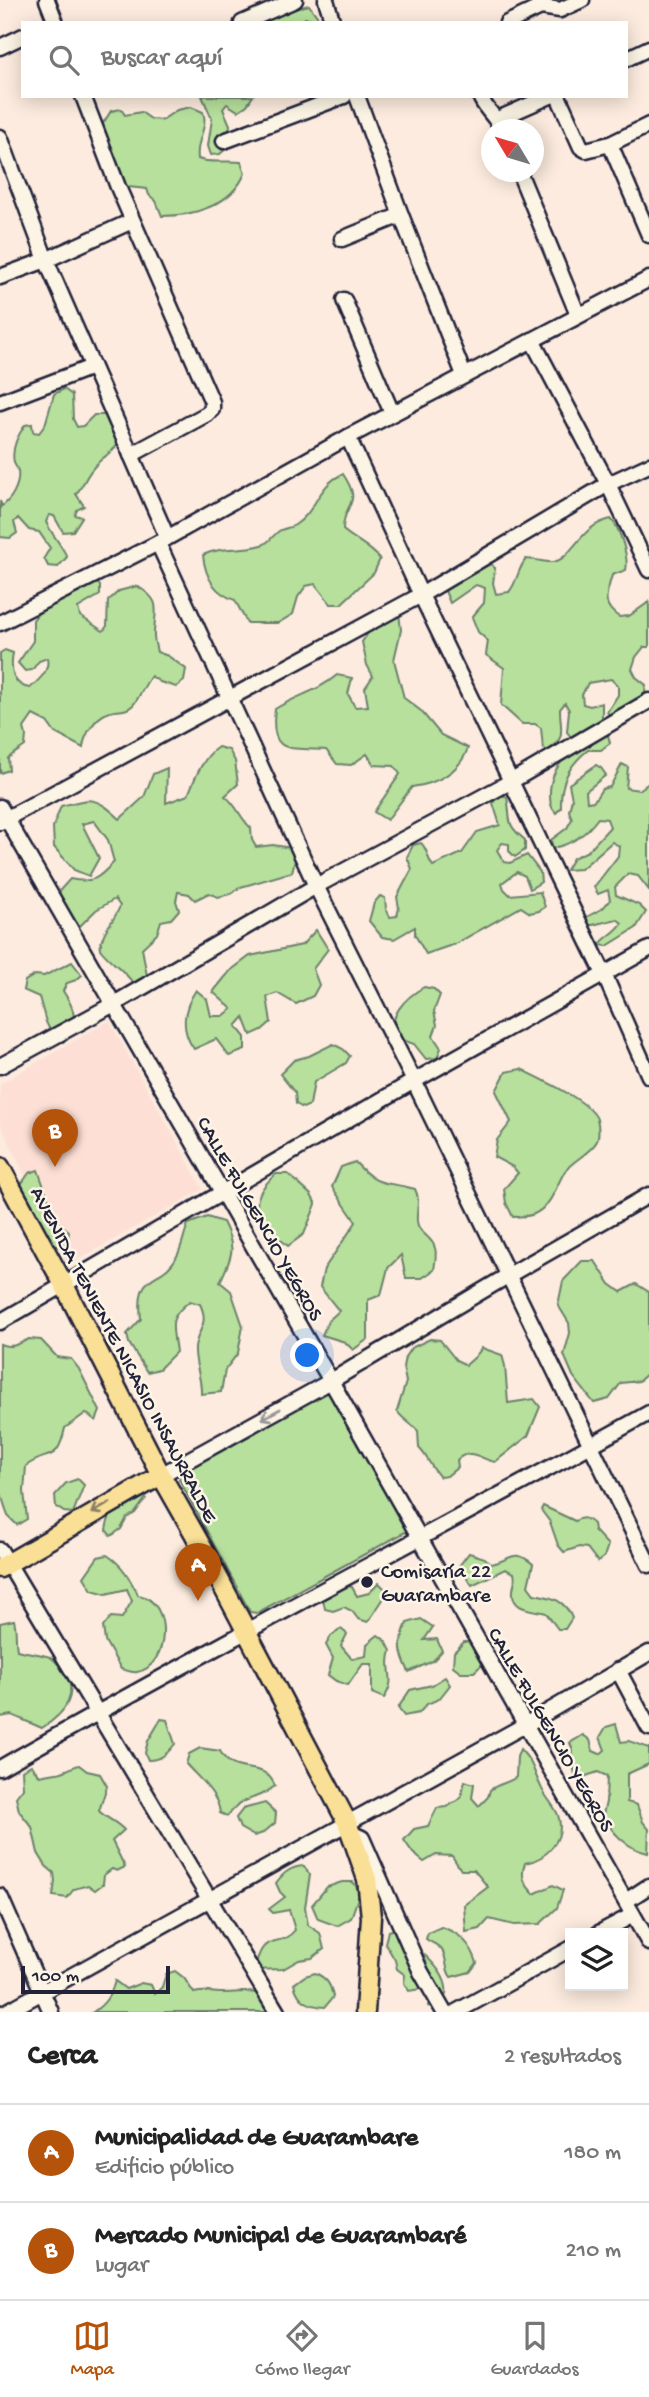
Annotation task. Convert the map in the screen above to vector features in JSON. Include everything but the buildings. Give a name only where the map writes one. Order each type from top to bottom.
[{"type":"main road","name":"AVENIDA TENIENTE NICASIO INSAURRALDE","points":[[0,1167],[349,1828],[367,1879],[372,1917],[365,2012]]},
{"type":"main road","points":[[3,1561],[161,1475]]},
{"type":"street","points":[[47,0],[53,21]]},
{"type":"street","points":[[247,21],[295,0]]},
{"type":"street","points":[[326,0],[332,21]]},
{"type":"street","points":[[511,21],[540,4],[560,10],[582,0]]},
{"type":"street","points":[[0,47],[21,37]]},
{"type":"street","points":[[628,58],[649,48]]},
{"type":"street","points":[[84,98],[132,221],[212,402],[212,409],[207,414],[131,455]]},
{"type":"street","points":[[224,141],[339,98]]},
{"type":"street","points":[[358,98],[464,375]]},
{"type":"street","points":[[481,98],[485,108],[495,119]]},
{"type":"street","points":[[509,119],[547,98]]},
{"type":"street","points":[[559,98],[582,147],[590,151],[649,125]]},
{"type":"street","points":[[0,137],[46,260],[131,455],[162,540],[230,699],[316,887],[414,1081],[649,1565]]},
{"type":"street","points":[[610,144],[649,235]]},
{"type":"street","points":[[523,182],[578,315]]},
{"type":"street","points":[[342,239],[401,215]]},
{"type":"street","points":[[0,277],[46,260],[132,221]]},
{"type":"street","points":[[0,623],[162,540],[348,437],[578,315],[648,284]]},
{"type":"street","points":[[344,300],[393,413]]},
{"type":"street","points":[[533,340],[608,484],[649,570]]},
{"type":"street","points":[[0,402],[92,368]]},
{"type":"street","points":[[348,437],[510,782],[604,974],[649,1076]]},
{"type":"street","points":[[2,816],[230,699],[421,595],[608,484],[649,465]]},
{"type":"street","points":[[0,1066],[114,1004],[316,887],[510,782],[649,701]]},
{"type":"street","name":"CALLE FULGENCIO YEGROS","points":[[2,816],[114,1004],[331,1381],[649,1943]]},
{"type":"street","points":[[0,1322],[414,1081],[649,949]]},
{"type":"street","points":[[161,1475],[331,1381],[649,1195]]},
{"type":"street","points":[[0,1768],[244,1630],[420,1540],[649,1413]]},
{"type":"street","points":[[3,1561],[98,1712],[277,2012]]},
{"type":"street","points":[[6,2012],[209,1900],[349,1828],[649,1653]]},
{"type":"street","points":[[618,1670],[649,1728]]},
{"type":"street","points":[[349,1828],[362,1838],[421,1972],[444,2012]]},
{"type":"street","points":[[626,1900],[649,1886]]},
{"type":"street","points":[[0,1896],[51,2012]]},
{"type":"street","points":[[608,1928],[633,1915]]},
{"type":"street","points":[[456,2012],[565,1952]]},
{"type":"shaded area","points":[[109,1021],[203,1189],[68,1265],[0,1123],[0,1084]]},
{"type":"green space","points":[[309,5],[321,21],[305,18],[303,21],[262,21]]},
{"type":"green space","points":[[203,98],[252,98],[238,111],[227,104],[223,109],[230,125],[227,148],[220,154],[211,155],[208,146],[212,119]]},
{"type":"green space","points":[[191,107],[203,112],[204,118],[198,159],[241,162],[245,173],[231,193],[211,207],[187,214],[162,216],[147,189],[128,187],[113,177],[95,136],[111,111],[121,109],[125,115],[141,112],[151,119],[162,120],[177,110]]},
{"type":"green space","points":[[64,389],[72,395],[73,419],[77,427],[83,426],[94,415],[106,415],[120,440],[93,468],[76,494],[84,506],[77,510],[75,515],[82,517],[73,531],[63,532],[54,516],[49,515],[46,522],[67,557],[58,567],[48,566],[44,558],[50,548],[39,532],[29,530],[18,518],[14,522],[17,533],[10,538],[0,537],[0,501],[2,506],[12,496],[16,487],[18,472],[13,452],[20,433],[25,425],[32,424],[33,432],[39,433],[45,425],[54,394]]},
{"type":"green space","points":[[343,474],[352,492],[352,498],[343,530],[380,559],[374,573],[341,604],[331,604],[315,584],[306,586],[298,597],[293,614],[278,623],[247,623],[235,600],[221,593],[212,583],[203,555],[217,550],[264,544],[279,531],[302,519],[322,491]]},
{"type":"green space","points":[[611,519],[620,536],[627,565],[626,570],[612,575],[606,598],[609,608],[619,617],[629,616],[649,602],[649,647],[644,647],[636,657],[632,669],[636,677],[646,685],[644,697],[611,717],[607,712],[618,695],[618,686],[611,679],[588,683],[582,695],[583,704],[590,706],[602,703],[602,717],[596,730],[580,731],[575,742],[567,732],[569,710],[565,703],[560,709],[560,737],[548,751],[543,748],[541,728],[535,724],[522,724],[501,705],[504,668],[486,655],[488,641],[478,632],[472,617],[484,603],[485,588],[476,585],[450,603],[445,591],[454,580],[491,563],[495,569],[493,583],[496,594],[509,592],[526,559],[554,562],[561,559],[591,528]]},
{"type":"green space","points":[[94,577],[100,586],[100,595],[78,608],[80,616],[103,631],[107,626],[108,601],[119,591],[137,586],[151,597],[156,607],[154,637],[157,652],[168,656],[186,669],[184,681],[176,687],[151,676],[133,705],[107,713],[94,723],[85,738],[83,748],[55,733],[47,722],[33,715],[24,728],[25,746],[8,758],[9,770],[0,773],[0,653],[5,650],[13,653],[12,665],[16,680],[24,687],[30,688],[45,671],[47,658],[39,661],[32,670],[25,671],[18,663],[33,641],[33,620],[40,611],[43,600]]},
{"type":"green space","points":[[399,613],[401,630],[394,660],[404,698],[421,711],[441,735],[468,748],[459,764],[446,775],[430,783],[412,787],[387,820],[374,812],[400,774],[394,766],[374,765],[367,754],[351,765],[337,764],[326,750],[285,746],[279,742],[274,724],[275,709],[322,686],[337,675],[352,678],[348,694],[355,707],[368,706],[365,688],[373,676],[367,665],[362,642],[376,621]]},
{"type":"green space","points":[[608,735],[610,743],[601,750],[588,750],[570,769],[562,791],[561,808],[556,813],[550,801],[551,782],[561,763],[577,747],[597,737]]},
{"type":"green space","points":[[218,747],[229,750],[235,761],[238,784],[225,796],[251,828],[256,847],[273,845],[291,848],[295,860],[292,872],[241,887],[218,897],[209,893],[195,900],[189,894],[178,892],[176,901],[179,910],[171,919],[161,921],[157,934],[142,948],[147,976],[133,983],[100,949],[103,936],[120,906],[115,899],[96,910],[78,928],[55,902],[70,879],[90,880],[114,862],[108,840],[94,821],[82,824],[99,858],[89,876],[74,870],[54,847],[53,827],[61,806],[87,800],[105,806],[120,819],[144,797],[153,774],[167,768],[166,803],[188,795],[204,762]]},
{"type":"green space","points":[[622,764],[628,767],[626,788],[639,790],[649,783],[649,890],[638,876],[628,874],[615,887],[616,895],[639,905],[646,912],[636,928],[607,946],[599,945],[622,923],[617,919],[588,926],[585,918],[603,908],[610,900],[608,890],[598,894],[594,887],[618,856],[619,846],[612,842],[581,869],[566,870],[573,858],[588,851],[610,827],[607,819],[598,818],[589,829],[567,844],[553,848],[551,840],[567,828],[572,819],[569,811],[572,799],[569,784],[596,765],[601,768],[606,775],[586,791],[587,802],[594,801],[602,789],[610,787]]},
{"type":"green space","points":[[500,794],[507,797],[510,821],[525,840],[525,850],[515,857],[509,851],[509,844],[502,843],[497,850],[504,862],[510,863],[527,855],[540,872],[541,882],[530,889],[525,876],[517,872],[502,883],[504,889],[510,895],[540,892],[545,907],[530,913],[521,907],[455,944],[426,954],[415,935],[415,927],[394,939],[382,937],[369,921],[374,903],[380,896],[385,898],[390,917],[397,916],[397,897],[412,869],[407,857],[413,845],[421,843],[433,866],[462,853],[477,832],[500,825],[493,803]]},
{"type":"green space","points":[[316,930],[328,949],[313,969],[319,985],[313,996],[296,1004],[277,993],[267,997],[271,1022],[251,1035],[244,1017],[236,1026],[245,1037],[245,1050],[229,1056],[216,1039],[194,1049],[187,1034],[185,1020],[188,1005],[196,990],[207,999],[211,1016],[223,1016],[232,1009],[213,992],[230,971],[250,956],[302,945]]},
{"type":"green space","points":[[72,962],[82,975],[67,983],[63,991],[74,1015],[67,1040],[63,1042],[54,1039],[39,997],[23,990],[25,981],[35,975],[44,976]]},
{"type":"green space","points":[[424,987],[434,989],[440,995],[434,1011],[437,1025],[433,1036],[441,1048],[437,1058],[426,1059],[414,1044],[397,1038],[394,1030],[399,1008],[410,996]]},
{"type":"green space","points":[[333,1044],[350,1056],[346,1063],[314,1082],[310,1105],[303,1108],[296,1104],[295,1093],[280,1074],[294,1060]]},
{"type":"green space","points":[[521,1069],[585,1105],[597,1119],[598,1133],[594,1145],[565,1171],[545,1206],[532,1215],[513,1217],[506,1203],[504,1189],[518,1173],[513,1167],[494,1157],[497,1140],[511,1122],[496,1091],[506,1072]]},
{"type":"green space","points":[[355,1162],[377,1180],[415,1189],[418,1225],[433,1244],[436,1256],[434,1270],[422,1278],[406,1278],[401,1255],[388,1268],[381,1295],[368,1300],[368,1339],[353,1350],[345,1342],[322,1335],[328,1321],[339,1311],[320,1287],[324,1269],[356,1222],[332,1187],[341,1167]]},
{"type":"green space","points":[[38,1170],[56,1221],[69,1231],[68,1240],[59,1247],[48,1243],[20,1186],[29,1173]]},
{"type":"green space","points":[[276,1174],[288,1174],[311,1195],[316,1204],[304,1234],[288,1246],[269,1229],[258,1212],[259,1195]]},
{"type":"green space","points":[[207,1217],[223,1222],[230,1239],[230,1259],[220,1282],[231,1291],[243,1326],[238,1353],[225,1370],[221,1392],[201,1394],[195,1354],[204,1317],[200,1304],[190,1301],[177,1313],[173,1324],[176,1352],[159,1369],[147,1372],[129,1343],[127,1334],[141,1319],[140,1303],[146,1284],[171,1265],[179,1252],[188,1224]]},
{"type":"green space","points":[[582,1261],[595,1261],[610,1284],[621,1292],[636,1284],[649,1292],[649,1372],[639,1381],[621,1383],[609,1399],[594,1403],[573,1376],[564,1355],[570,1333],[569,1323],[558,1305],[563,1281]]},
{"type":"green space","points":[[29,1339],[41,1340],[57,1357],[71,1359],[79,1369],[100,1411],[96,1421],[86,1413],[65,1428],[55,1452],[26,1466],[24,1491],[27,1519],[17,1525],[8,1516],[0,1491],[0,1344],[11,1346]]},
{"type":"green space","points":[[430,1339],[440,1340],[456,1360],[466,1365],[482,1348],[502,1355],[508,1403],[534,1399],[540,1407],[528,1436],[495,1462],[466,1454],[457,1460],[458,1467],[447,1476],[440,1477],[419,1448],[418,1431],[397,1411],[406,1382],[403,1367],[405,1357],[411,1348]]},
{"type":"green space","points":[[320,1391],[330,1394],[409,1530],[257,1613],[250,1612],[179,1479],[189,1460]]},
{"type":"green space","points":[[78,1479],[84,1485],[73,1513],[64,1512],[56,1507],[55,1495],[66,1483]]},
{"type":"green space","points":[[140,1492],[146,1498],[135,1513],[127,1518],[121,1529],[111,1536],[106,1530],[113,1511]]},
{"type":"green space","points":[[543,1506],[575,1521],[582,1518],[591,1522],[594,1530],[608,1545],[604,1557],[598,1562],[587,1548],[579,1547],[564,1552],[558,1545],[550,1522],[541,1510]]},
{"type":"green space","points":[[469,1553],[485,1558],[490,1564],[512,1556],[521,1556],[533,1564],[528,1586],[534,1594],[552,1598],[566,1607],[572,1618],[565,1629],[558,1629],[546,1613],[524,1608],[515,1602],[514,1573],[505,1569],[472,1585],[459,1566]]},
{"type":"green space","points":[[107,1555],[122,1568],[138,1595],[150,1600],[158,1609],[162,1621],[161,1647],[156,1659],[148,1668],[137,1672],[121,1669],[105,1641],[103,1627],[111,1617],[122,1618],[132,1601],[127,1589],[106,1594],[92,1590],[84,1577],[98,1557]]},
{"type":"green space","points":[[379,1583],[388,1592],[368,1622],[358,1619],[352,1611],[344,1607],[333,1611],[325,1609],[323,1599],[339,1585],[352,1587],[357,1596],[369,1593]]},
{"type":"green space","points":[[421,1619],[433,1627],[424,1640],[437,1639],[442,1651],[433,1661],[409,1672],[402,1653],[402,1637],[407,1623]]},
{"type":"green space","points":[[14,1620],[17,1650],[50,1657],[65,1673],[69,1682],[69,1698],[62,1712],[42,1728],[12,1715],[0,1717],[0,1623]]},
{"type":"green space","points":[[341,1629],[347,1634],[341,1646],[352,1659],[366,1656],[367,1644],[378,1635],[386,1641],[391,1651],[391,1679],[384,1698],[372,1693],[372,1664],[363,1664],[348,1685],[328,1675],[333,1658],[326,1645],[331,1636]]},
{"type":"green space","points":[[464,1642],[472,1642],[484,1663],[474,1672],[461,1672],[453,1666],[454,1652]]},
{"type":"green space","points":[[445,1677],[450,1685],[439,1699],[427,1704],[419,1713],[404,1716],[398,1708],[410,1690],[432,1685]]},
{"type":"green space","points":[[161,1719],[167,1720],[175,1744],[163,1756],[148,1760],[145,1753],[148,1741]]},
{"type":"green space","points":[[616,1724],[621,1742],[629,1741],[649,1748],[649,1764],[627,1774],[627,1802],[637,1805],[643,1822],[649,1829],[648,1853],[627,1844],[615,1834],[606,1821],[603,1814],[607,1776],[598,1772],[577,1779],[575,1775],[570,1743],[583,1735],[590,1740],[593,1751],[600,1754],[605,1750],[600,1737],[606,1727]]},
{"type":"green space","points":[[200,1748],[220,1751],[233,1765],[264,1772],[275,1786],[240,1803],[227,1816],[220,1813],[212,1792],[186,1764],[189,1754]]},
{"type":"green space","points":[[520,1749],[531,1763],[560,1824],[553,1846],[541,1857],[525,1863],[524,1880],[534,1894],[553,1885],[563,1890],[557,1908],[540,1924],[514,1925],[489,1919],[480,1929],[466,1932],[464,1905],[488,1887],[474,1870],[461,1870],[452,1856],[436,1855],[424,1862],[404,1840],[414,1829],[428,1826],[437,1808],[447,1807],[461,1798],[465,1781],[474,1784],[472,1798],[479,1806],[488,1797],[490,1790],[516,1777]]},
{"type":"green space","points":[[31,1765],[40,1776],[79,1765],[87,1771],[100,1774],[107,1786],[99,1811],[124,1830],[112,1841],[125,1867],[117,1871],[112,1869],[104,1875],[103,1884],[95,1890],[88,1885],[74,1889],[67,1898],[53,1896],[54,1873],[38,1853],[32,1827],[19,1811],[16,1797],[23,1788],[22,1770]]},
{"type":"green space","points":[[265,1803],[276,1813],[275,1823],[263,1833],[254,1836],[240,1828],[236,1818],[243,1809]]},
{"type":"green space","points":[[304,1866],[310,1875],[305,1907],[308,1925],[320,1933],[324,1949],[312,1958],[299,1960],[283,1969],[253,1970],[265,1945],[286,1938],[295,1930],[289,1910],[273,1913],[269,1909],[285,1897],[276,1883],[279,1879],[292,1869]]},
{"type":"green space","points":[[353,1882],[360,1892],[351,1918],[337,1926],[318,1919],[312,1905],[327,1887]]},
{"type":"green space","points":[[441,1927],[459,1936],[472,1950],[477,1963],[470,1972],[451,1977],[443,1952],[426,1939],[428,1933]]},
{"type":"green space","points":[[396,1929],[428,1958],[442,1976],[446,1994],[437,2009],[428,2006],[430,1988],[426,1983],[420,1989],[409,1991],[404,1983],[405,1975],[397,1969],[385,1943],[388,1931]]},
{"type":"green space","points":[[175,1971],[184,1978],[194,1993],[251,1992],[262,1997],[273,2012],[93,2012],[107,1999],[115,1981],[126,1989],[141,1983],[151,1985],[155,1994],[162,1987],[166,1974]]},
{"type":"green space","points":[[315,1973],[328,1982],[331,1989],[333,1997],[325,2007],[305,2001],[298,1995],[294,1984]]},
{"type":"place","name":"Mercado Municipal de Guarambaré","points":[[55,1167]]},
{"type":"place","name":"Comisaría 22 Guarambare","points":[[367,1582]]},
{"type":"place","name":"Municipalidad de Guarambare","points":[[198,1601]]}]
